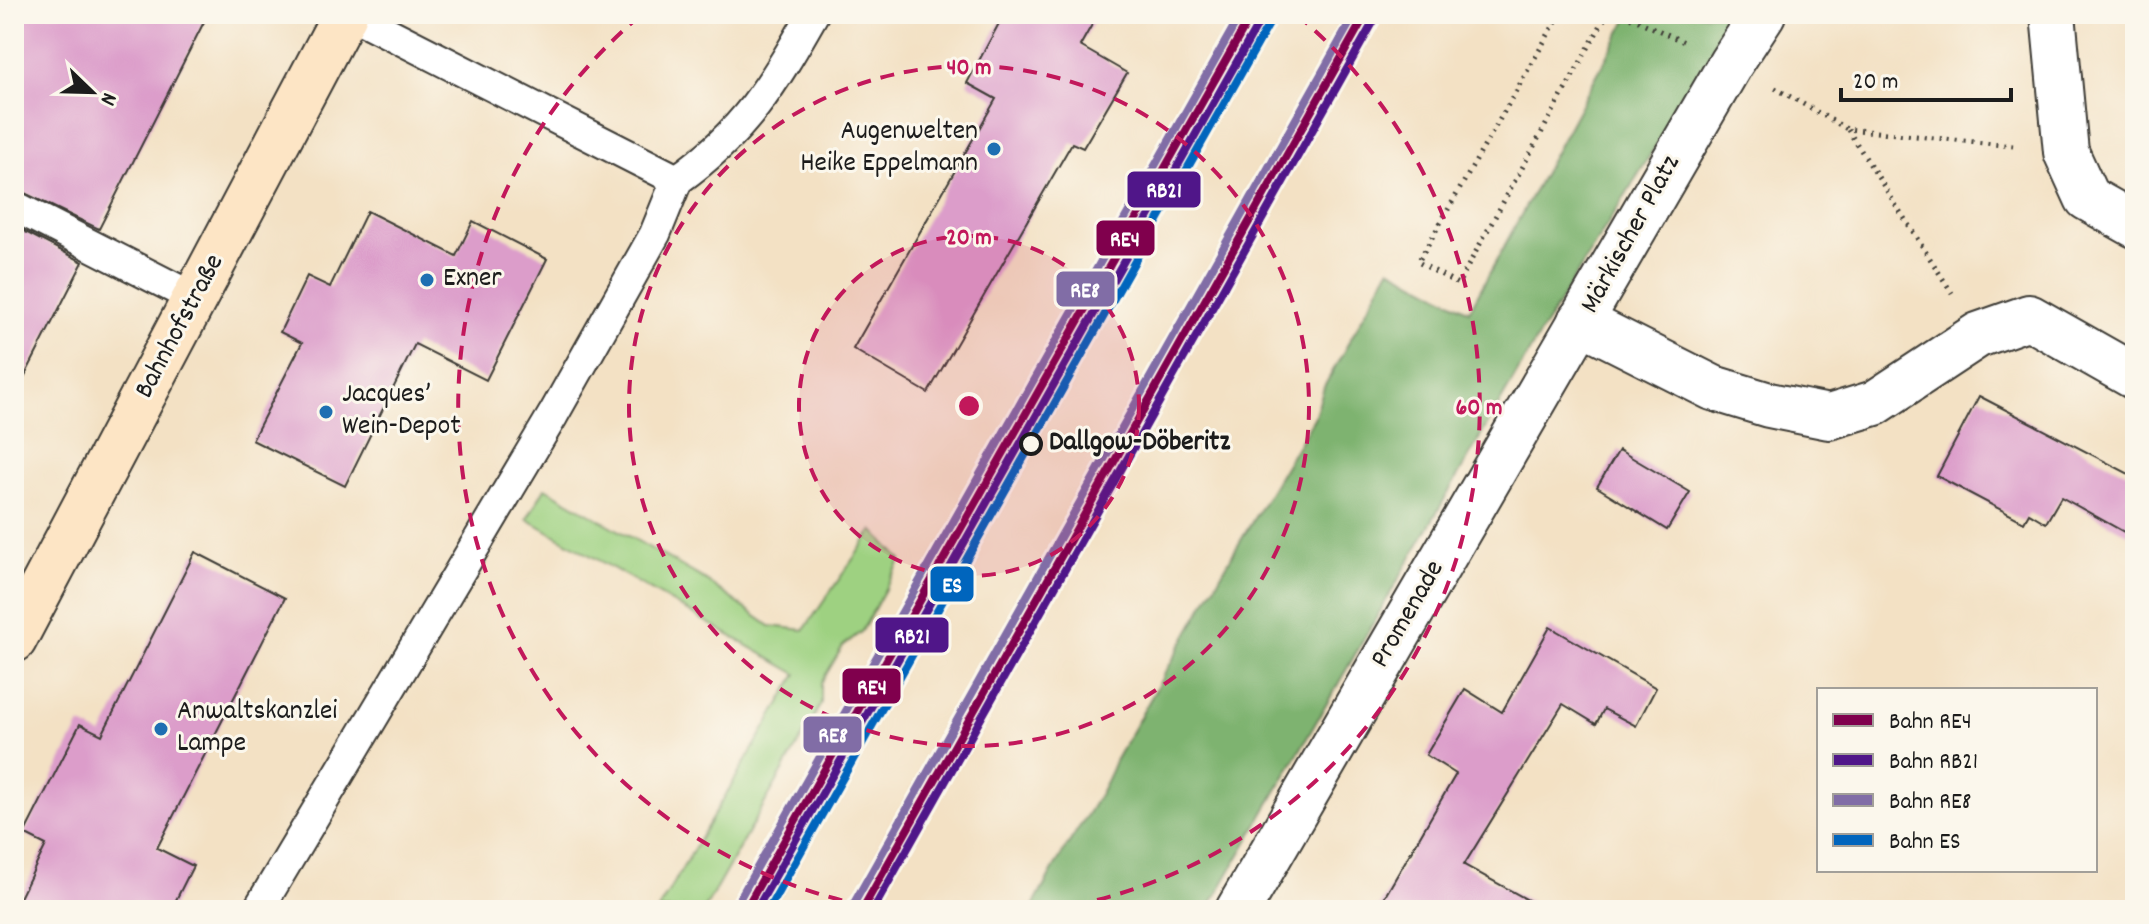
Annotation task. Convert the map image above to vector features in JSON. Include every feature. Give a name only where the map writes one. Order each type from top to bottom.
[{"type":"street","name":"Bahnhofstraße","points":[[14,640],[345,14]]},
{"type":"street","name":"Märkischer Platz","points":[[1763,14],[1580,321],[1713,388],[1769,405],[1829,417],[1875,403],[1978,335],[2029,317],[2135,377]]},
{"type":"street","points":[[2053,14],[2066,152],[2087,198],[2135,225]]},
{"type":"street","name":"Promenade","points":[[1238,910],[1580,321]]},
{"type":"lane","points":[[351,14],[688,172]]},
{"type":"lane","points":[[258,910],[553,415],[688,172],[727,141],[771,87],[813,14]]},
{"type":"lane","points":[[14,206],[196,299]]},
{"type":"path","points":[[1321,14],[1340,24]]},
{"type":"path","points":[[1560,14],[1418,262],[1458,284],[1607,14]]},
{"type":"path","points":[[1623,14],[1731,63],[1847,129],[2066,152]]},
{"type":"path","points":[[1847,129],[1978,335]]},
{"type":"green space","points":[[1630,14],[1737,14],[1535,342],[1208,910],[1031,910],[1234,552],[1314,418],[1324,387],[1390,268],[1469,311]]},
{"type":"green space","points":[[545,488],[704,579],[770,626],[804,630],[873,530],[901,560],[862,631],[843,646],[821,683],[821,704],[704,910],[658,910],[797,674],[527,519]]},
{"type":"building","points":[[14,14],[208,14],[99,229],[14,188]]},
{"type":"building","points":[[1004,14],[1098,14],[1080,46],[1127,73],[1083,148],[1072,143],[928,393],[853,349],[996,99],[967,83]]},
{"type":"building","points":[[367,211],[456,256],[473,221],[547,259],[486,380],[415,344],[345,486],[252,440],[302,343],[280,332],[307,276],[330,287]]},
{"type":"building","points":[[14,226],[83,262],[14,397]]},
{"type":"building","points":[[1979,396],[2135,477],[2135,538],[2061,497],[2046,523],[2029,513],[2024,522],[1937,476]]},
{"type":"building","points":[[1619,450],[1690,492],[1667,530],[1597,487]]},
{"type":"building","name":"Anwaltskanzlei Lampe","points":[[195,552],[285,598],[157,848],[193,866],[171,910],[14,910],[46,845],[24,834],[80,724],[102,735]]},
{"type":"building","points":[[1550,627],[1656,688],[1636,726],[1604,709],[1596,724],[1563,704],[1464,865],[1546,910],[1377,910],[1456,774],[1426,755],[1465,689],[1502,712]]},
{"type":"rail line","name":"RE8","points":[[736,905],[1241,14]]},
{"type":"rail line","name":"RE4","points":[[745,910],[1252,14]]},
{"type":"rail line","name":"RE8","points":[[853,905],[1355,14]]},
{"type":"rail line","name":"RE4","points":[[862,910],[1366,14]]},
{"type":"rail line","name":"RB21","points":[[756,910],[1261,19]]},
{"type":"rail line","name":"RB21","points":[[873,910],[1375,19]]},
{"type":"rail line","name":"ES","points":[[768,910],[1269,24]]},
{"type":"place","name":"Augenwelten Heike Eppelmann","points":[[994,149]]},
{"type":"place","name":"Exner","points":[[427,280]]},
{"type":"place","name":"Jacques’ Wein-Depot","points":[[326,412]]},
{"type":"place","name":"Dallgow-Döberitz","points":[[1031,444]]},
{"type":"place","name":"Anwaltskanzlei Lampe","points":[[161,729]]}]
